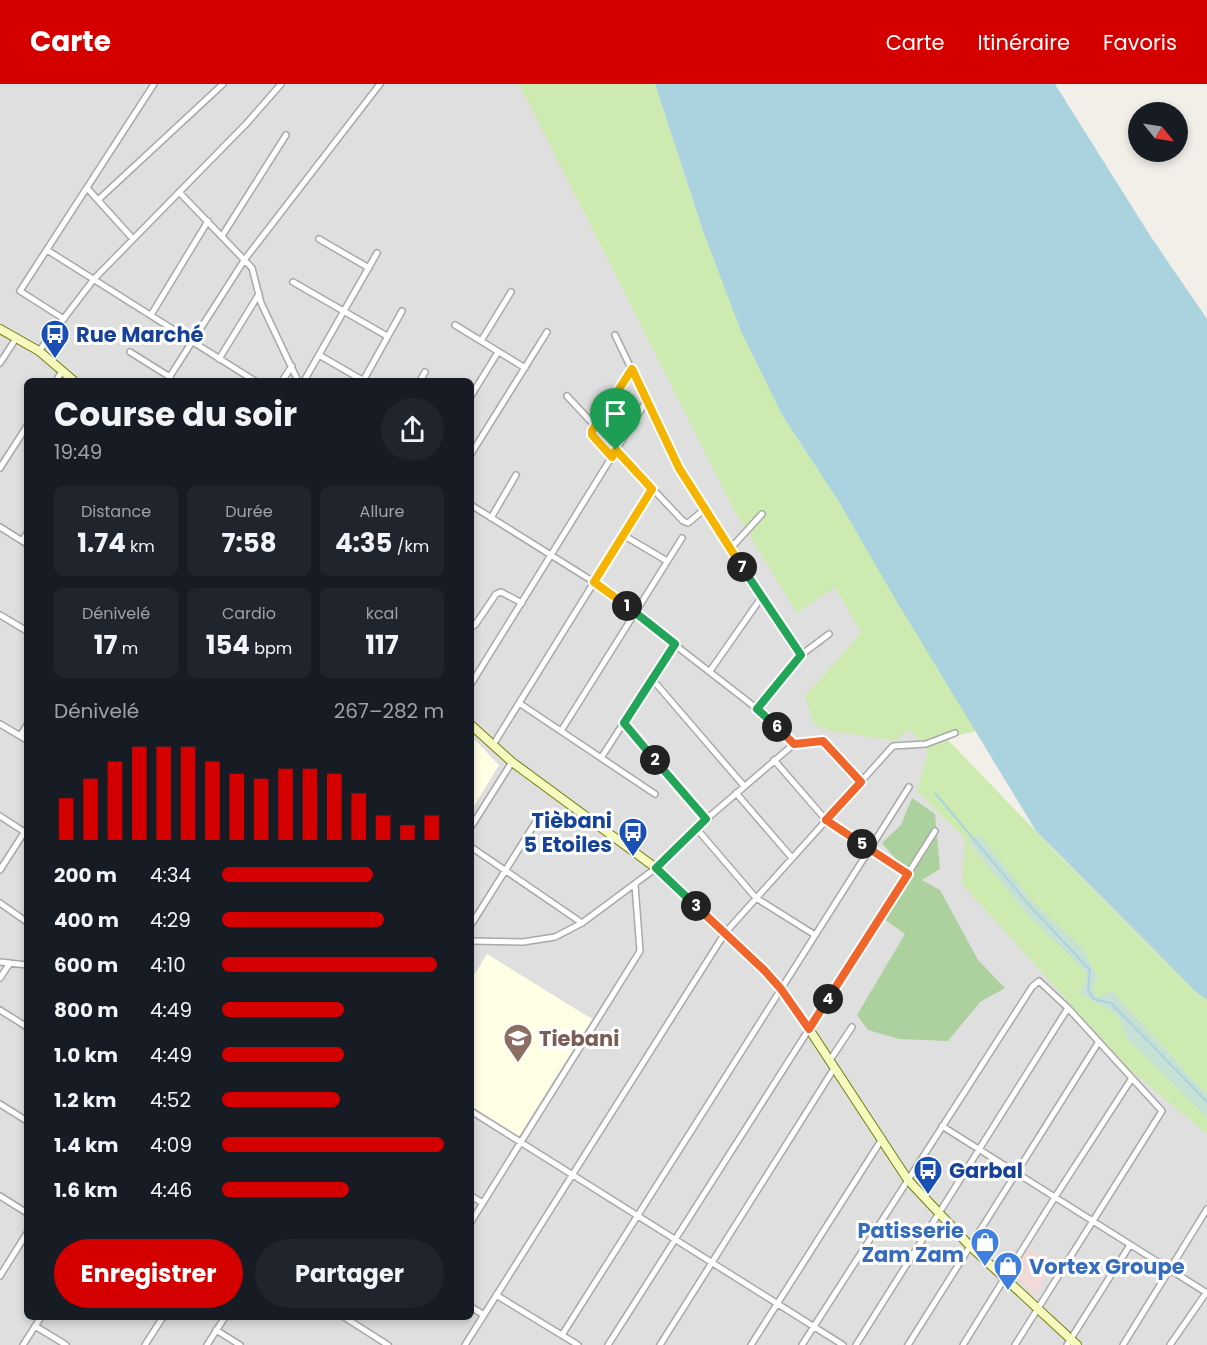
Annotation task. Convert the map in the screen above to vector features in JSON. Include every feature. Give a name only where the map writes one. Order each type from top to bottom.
[{"type":"main road","points":[[0,329],[39,351],[70,378]]},
{"type":"main road","points":[[474,728],[512,762],[656,868],[781,989],[833,1063],[908,1180],[970,1246],[1072,1343]]},
{"type":"street","points":[[64,319],[20,291],[154,84]]},
{"type":"street","points":[[98,200],[223,84]]},
{"type":"street","points":[[39,351],[93,279],[247,123],[280,84]]},
{"type":"street","points":[[169,378],[245,259],[380,84]]},
{"type":"street","points":[[222,236],[286,135]]},
{"type":"street","points":[[87,188],[134,239]]},
{"type":"street","points":[[179,192],[252,268],[261,303],[297,378]]},
{"type":"street","points":[[151,315],[208,221]]},
{"type":"street","points":[[319,239],[369,268]]},
{"type":"street","points":[[47,250],[250,378]]},
{"type":"street","points":[[306,378],[377,254]]},
{"type":"street","points":[[293,282],[387,336]]},
{"type":"street","points":[[481,341],[512,292]]},
{"type":"street","points":[[219,359],[259,294]]},
{"type":"street","points":[[366,378],[402,311]]},
{"type":"street","points":[[455,324],[525,368]]},
{"type":"street","points":[[474,449],[547,332]]},
{"type":"street","points":[[615,336],[679,468],[761,598],[801,655]]},
{"type":"street","points":[[0,363],[17,337]]},
{"type":"street","points":[[130,352],[167,378]]},
{"type":"street","points":[[474,391],[498,352]]},
{"type":"street","points":[[319,355],[359,378]]},
{"type":"street","points":[[284,378],[292,366]]},
{"type":"street","points":[[612,457],[592,435],[595,426],[632,369]]},
{"type":"street","points":[[58,378],[62,371]]},
{"type":"street","points":[[422,378],[425,372]]},
{"type":"street","points":[[567,396],[595,426]]},
{"type":"street","points":[[474,679],[647,400]]},
{"type":"street","points":[[0,468],[24,431]]},
{"type":"street","points":[[474,440],[478,442]]},
{"type":"street","points":[[616,450],[683,521],[688,523],[705,509]]},
{"type":"street","points":[[491,518],[516,475]]},
{"type":"street","points":[[493,745],[652,489]]},
{"type":"street","points":[[474,507],[594,582],[635,612],[757,709],[794,744]]},
{"type":"street","points":[[730,549],[762,514]]},
{"type":"street","points":[[0,527],[24,542]]},
{"type":"street","points":[[623,535],[667,561]]},
{"type":"street","points":[[561,732],[682,538]]},
{"type":"street","points":[[474,626],[496,594],[501,592],[522,603]]},
{"type":"street","points":[[710,671],[761,598]]},
{"type":"street","points":[[0,615],[24,630]]},
{"type":"street","points":[[757,709],[801,655],[829,634]]},
{"type":"street","points":[[601,758],[675,644]]},
{"type":"street","points":[[652,679],[744,786]]},
{"type":"street","points":[[519,703],[655,794]]},
{"type":"street","points":[[624,723],[706,819]]},
{"type":"street","points":[[0,724],[24,738]]},
{"type":"street","points":[[20,736],[24,730]]},
{"type":"street","points":[[465,1345],[725,933],[893,746],[926,744],[955,733]]},
{"type":"street","points":[[474,941],[523,942],[555,937],[582,923],[656,868],[706,819],[794,744],[823,741],[861,782]]},
{"type":"street","points":[[774,760],[826,820],[908,874]]},
{"type":"street","points":[[474,822],[512,762]]},
{"type":"street","points":[[564,1345],[565,1337],[638,1215],[909,787]]},
{"type":"street","points":[[736,793],[792,858]]},
{"type":"street","points":[[0,816],[24,830]]},
{"type":"street","points":[[474,920],[539,817]]},
{"type":"street","points":[[696,828],[756,898],[815,935]]},
{"type":"street","points":[[608,1345],[935,831]]},
{"type":"street","points":[[0,870],[24,834]]},
{"type":"street","points":[[474,849],[582,923]]},
{"type":"street","points":[[474,1217],[640,951],[635,885]]},
{"type":"street","points":[[0,903],[24,920]]},
{"type":"street","points":[[0,962],[24,965]]},
{"type":"street","points":[[0,978],[10,963]]},
{"type":"street","points":[[802,1345],[1032,987],[1039,981],[1068,1008],[1162,1111],[1015,1345]]},
{"type":"street","points":[[856,1345],[1068,1008]]},
{"type":"street","points":[[0,1010],[24,1025]]},
{"type":"street","points":[[660,1345],[833,1063],[852,1027]]},
{"type":"street","points":[[908,1345],[1098,1043]]},
{"type":"street","points":[[963,1345],[1132,1078]]},
{"type":"street","points":[[0,1104],[24,1119]]},
{"type":"street","points":[[474,1113],[843,1345]]},
{"type":"street","points":[[942,1126],[1206,1293],[1170,1345]]},
{"type":"street","points":[[751,1345],[882,1139]]},
{"type":"street","points":[[0,1196],[24,1211]]},
{"type":"street","points":[[474,1198],[483,1203]]},
{"type":"street","points":[[1123,1345],[1169,1269],[1205,1218],[1207,1209]]},
{"type":"street","points":[[0,1276],[24,1238]]},
{"type":"street","points":[[1072,1343],[1130,1245]]},
{"type":"street","points":[[496,1294],[578,1345]]},
{"type":"street","points":[[474,1309],[484,1315]]},
{"type":"street","points":[[23,1345],[39,1320]]},
{"type":"street","points":[[145,1345],[161,1320]]},
{"type":"street","points":[[207,1345],[223,1320]]},
{"type":"street","points":[[349,1320],[388,1345]]},
{"type":"street","points":[[35,1326],[66,1345]]},
{"type":"street","points":[[216,1330],[240,1345]]},
{"type":"shaded area","points":[[0,84],[519,84],[735,512],[798,613],[835,586],[861,633],[806,696],[910,729],[928,752],[1207,1042],[1207,1345],[0,1345]]},
{"type":"shaded area","points":[[474,739],[499,765],[474,806]]},
{"type":"shaded area","points":[[979,834],[1031,900],[1083,949],[1098,978],[1093,985],[1095,995],[1101,997],[1112,991],[1207,1095],[1207,1117],[1128,1039],[1118,1015],[1080,993],[1085,983],[1086,972],[1028,915],[968,841]]},
{"type":"shaded area","name":"Tiebani","points":[[487,954],[592,1019],[519,1136],[474,1109],[474,975]]},
{"type":"shaded area","points":[[1028,1248],[1053,1264],[1035,1294],[1012,1273]]},
{"type":"green space","points":[[519,84],[655,84],[703,231],[782,415],[839,502],[976,731],[946,738],[1055,851],[1197,993],[1207,1000],[1207,1095],[1112,991],[1101,997],[1095,995],[1083,949],[1031,900],[979,834],[968,842],[1028,915],[1086,972],[1085,983],[1080,993],[1118,1015],[1128,1039],[1207,1117],[1207,1134],[1128,1068],[962,884],[965,839],[917,791],[928,752],[910,729],[894,741],[826,730],[813,723],[805,696],[861,633],[835,587],[797,613],[735,512]]},
{"type":"green space","points":[[912,798],[935,814],[940,869],[922,880],[940,890],[978,960],[1005,988],[980,1002],[948,1041],[899,1039],[868,1030],[857,1015],[905,934],[884,919],[904,869],[882,843],[901,825]]},
{"type":"water","points":[[655,84],[1055,84],[1151,237],[1207,319],[1207,1000],[1197,993],[1036,831],[839,502],[782,415],[741,331],[703,231]]},
{"type":"waterway","points":[[935,793],[1030,906],[1090,970],[1088,990],[1093,999],[1111,1003],[1207,1102]]},
{"type":"place","name":"Rue Marché","points":[[55,360]]},
{"type":"place","name":"Tièbani 5 Etoiles","points":[[633,858]]},
{"type":"place","name":"Tiebani","points":[[518,1064]]},
{"type":"place","name":"Garbal","points":[[928,1196]]},
{"type":"place","name":"Patisserie Zam Zam","points":[[985,1268]]},
{"type":"place","name":"Vortex Groupe","points":[[1008,1292]]},
{"type":"route","points":[[632,369],[679,468],[761,598],[801,655],[757,709],[794,744],[823,741],[861,782],[826,820],[908,874],[809,1029],[781,989],[764,970],[656,868],[706,819],[624,723],[675,644],[594,582],[652,489],[616,450],[612,457],[592,435],[592,431],[632,369]]}]
